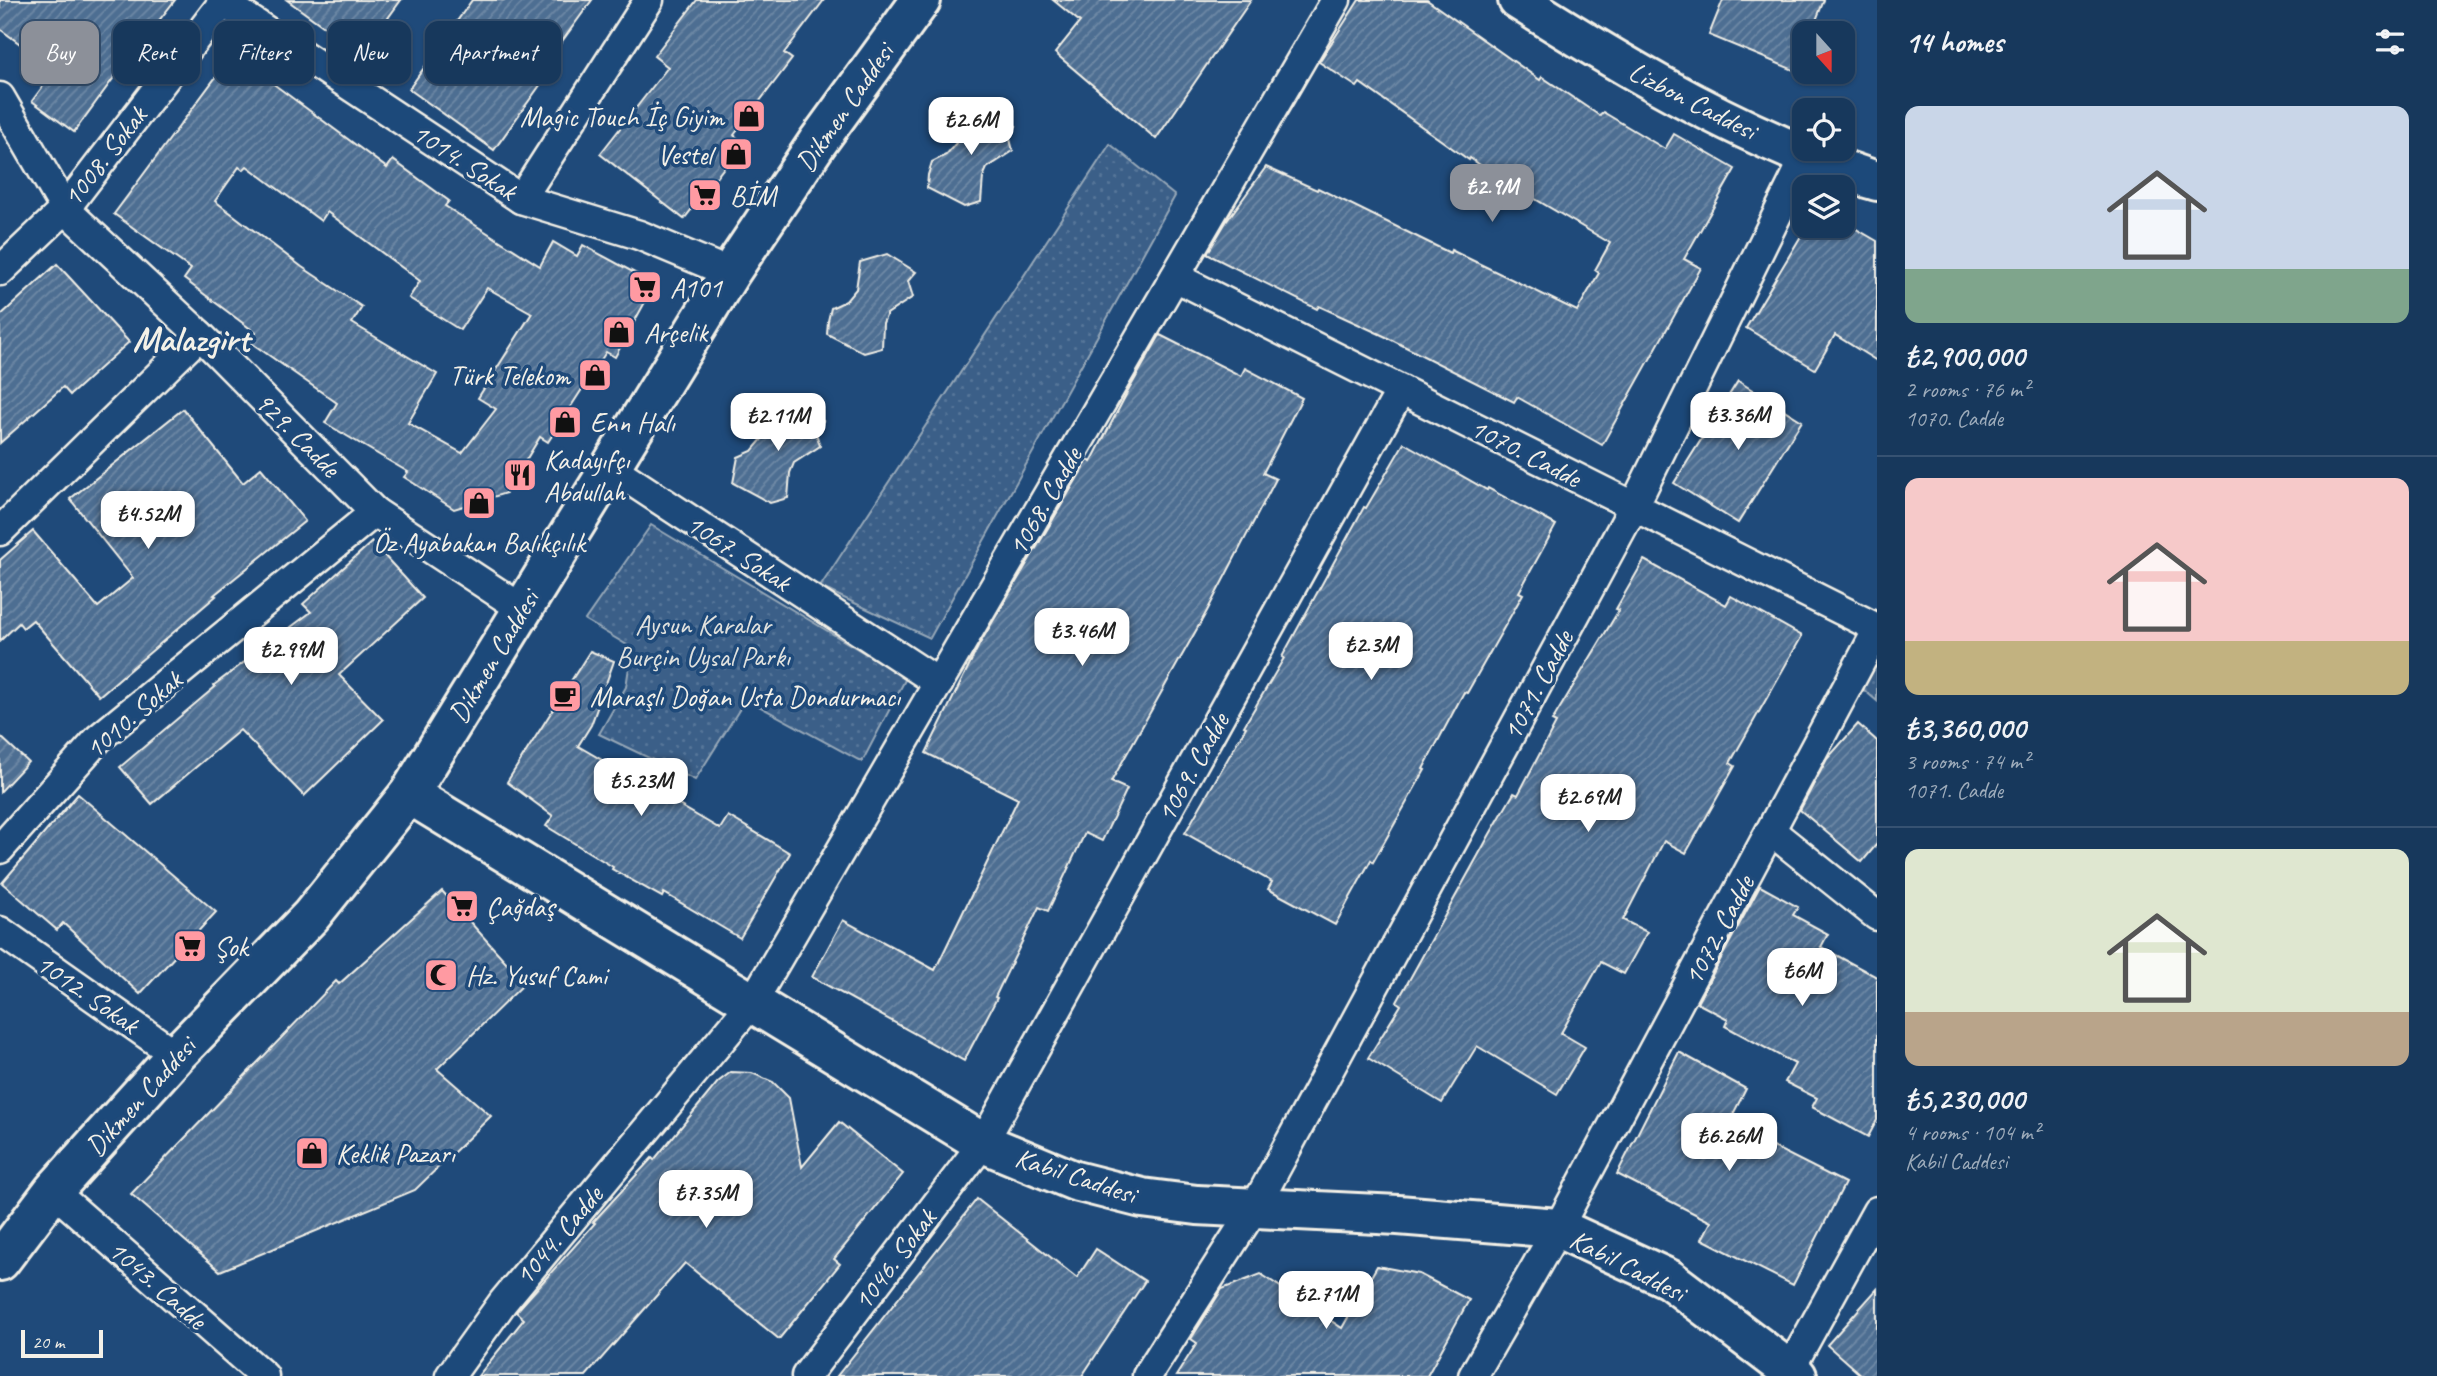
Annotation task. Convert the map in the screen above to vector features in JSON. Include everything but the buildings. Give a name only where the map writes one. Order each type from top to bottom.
[{"type":"main road","name":"Dikmen Caddesi","points":[[0,1261],[53,1191],[176,1055],[312,916],[409,794],[521,608],[730,273],[817,142],[921,0]]},
{"type":"main road","name":"Lizbon Caddesi","points":[[1518,0],[1615,61],[1703,108],[1792,149]]},
{"type":"main road","name":"Lizbon Caddesi","points":[[1820,161],[1877,181]]},
{"type":"main road","name":"Kabil Caddesi","points":[[409,794],[983,1143],[1075,1181],[1142,1198],[1197,1205],[1458,1219],[1558,1228],[1669,1279],[1794,1372]]},
{"type":"street","points":[[521,199],[649,0]]},
{"type":"street","name":"1068. Cadde","points":[[752,1003],[1336,0]]},
{"type":"street","name":"1014. Sokak","points":[[224,1],[521,199],[639,235],[730,273]]},
{"type":"street","name":"1008. Sokak","points":[[0,271],[65,209],[224,1]]},
{"type":"street","name":"929. Cadde","points":[[0,97],[65,209],[200,335],[375,513],[521,608]]},
{"type":"street","name":"1071. Cadde","points":[[1147,1376],[1255,1207],[1634,506],[1804,161]]},
{"type":"street","name":"1070. Cadde","points":[[1175,277],[1877,630]]},
{"type":"street","points":[[0,531],[200,335]]},
{"type":"street","name":"1069. Cadde","points":[[983,1143],[1401,390]]},
{"type":"street","name":"1067. Sokak","points":[[610,467],[939,683]]},
{"type":"street","name":"1010. Sokak","points":[[0,849],[99,738],[375,513]]},
{"type":"street","name":"1072. Cadde","points":[[1473,1376],[1558,1228],[1877,630]]},
{"type":"street","points":[[1771,831],[1877,916]]},
{"type":"street","name":"1012. Sokak","points":[[0,931],[176,1055]]},
{"type":"street","name":"1044. Cadde","points":[[450,1376],[503,1302],[752,1003]]},
{"type":"street","name":"1046. Sokak","points":[[806,1376],[983,1143]]},
{"type":"street","name":"1043. Cadde","points":[[53,1191],[264,1376]]},
{"type":"street","points":[[1794,1372],[1877,1211]]},
{"type":"green space","points":[[1110,144],[1175,196],[930,638],[820,587]]},
{"type":"green space","name":"Aysun Karalar Burçin Uysal Parkı","points":[[651,525],[906,678],[862,762],[746,699],[695,780],[599,734],[626,687],[632,648],[585,620]]},
{"type":"green space","points":[[1877,623],[1877,701],[1858,685]]},
{"type":"place","name":"Magic Touch İç Giyim","points":[[749,116]]},
{"type":"place","name":"Vestel","points":[[736,154]]},
{"type":"place","name":"BİM","points":[[705,195]]},
{"type":"place","name":"A101","points":[[645,287]]},
{"type":"place","name":"Arçelik","points":[[619,332]]},
{"type":"place","name":"Türk Telekom","points":[[595,375]]},
{"type":"place","name":"Enn Halı","points":[[565,422]]},
{"type":"place","name":"Kadayıfçı Abdullah","points":[[520,475]]},
{"type":"place","name":"Öz Ayabakan Balıkçılık","points":[[479,503]]},
{"type":"place","name":"Maraşlı Doğan Usta Dondurmacı","points":[[565,696]]},
{"type":"place","name":"Çağdaş","points":[[462,906]]},
{"type":"place","name":"Şok","points":[[190,946]]},
{"type":"place","name":"Hz. Yusuf Cami","points":[[441,975]]},
{"type":"place","name":"Keklik Pazarı","points":[[312,1153]]},
{"type":"district","name":"Malazgirt","points":[[191,339]]}]
